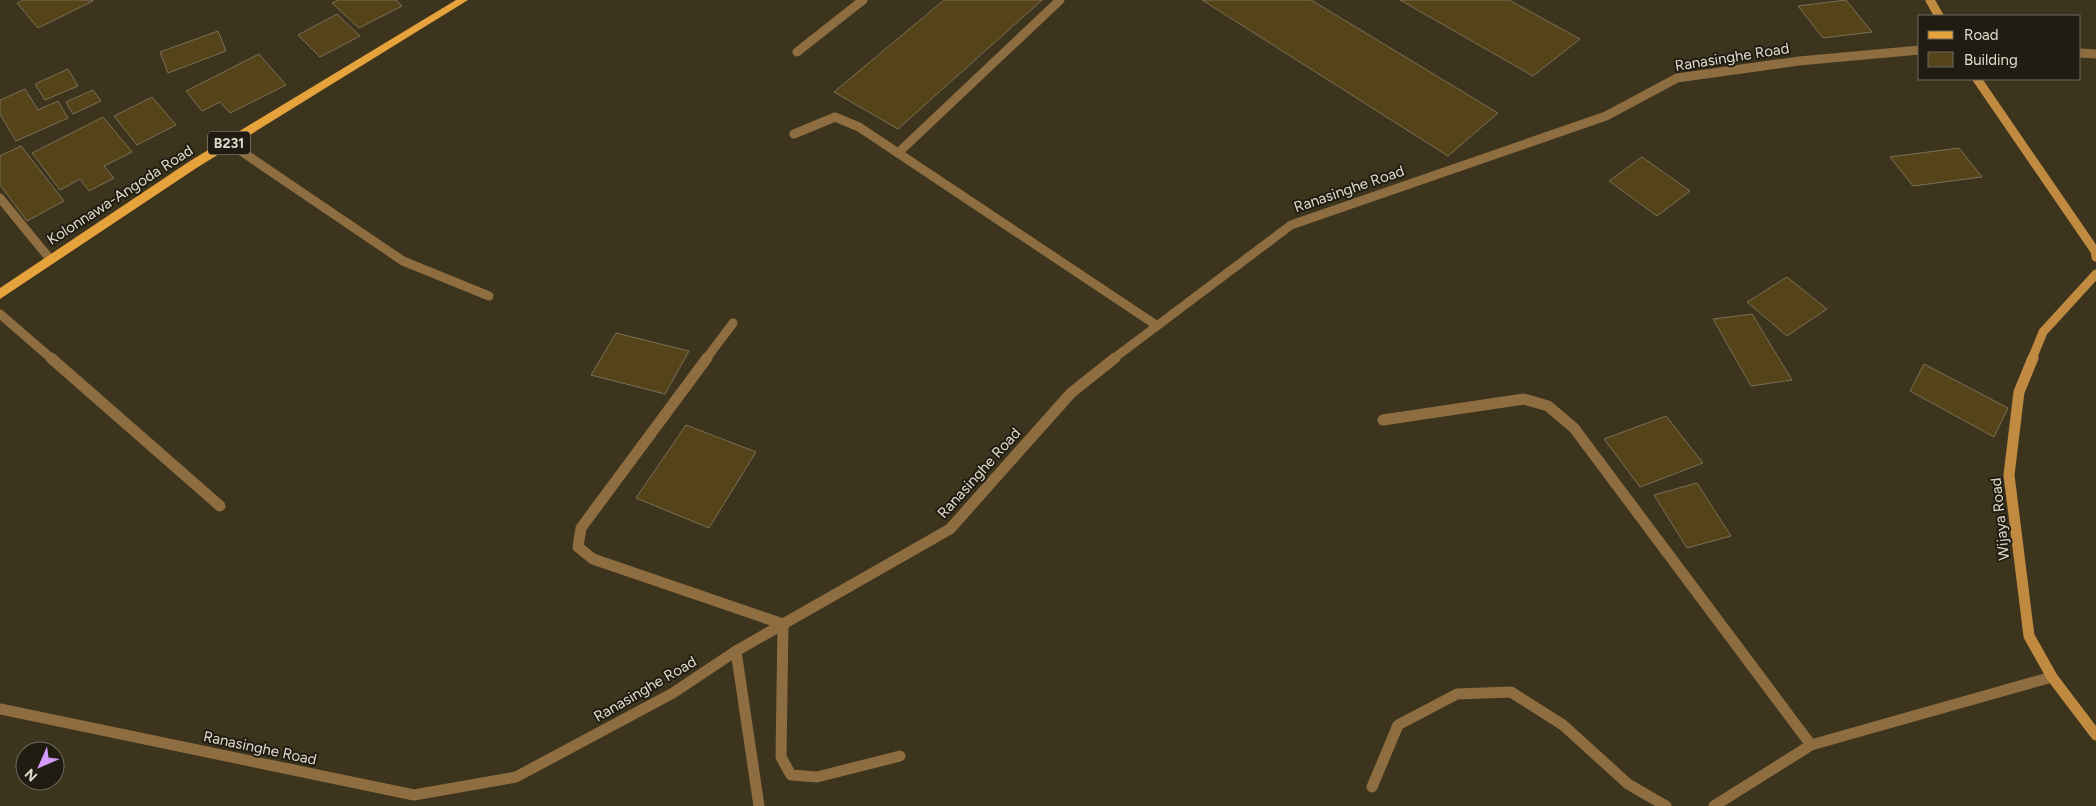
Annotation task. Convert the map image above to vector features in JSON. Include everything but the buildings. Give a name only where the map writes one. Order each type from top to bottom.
[{"type":"main road","name":"Kolonnawa-Angoda Road","points":[[0,294],[50,259],[229,143],[463,0]]},
{"type":"street","points":[[797,52],[863,0]]},
{"type":"street","points":[[898,152],[1060,0]]},
{"type":"street","points":[[1930,0],[1938,15]]},
{"type":"street","name":"Ranasinghe Road","points":[[0,709],[414,795],[516,777],[673,693],[736,651],[950,529],[1071,393],[1156,325],[1291,225],[1606,116],[1677,78],[1799,61],[1918,50]]},
{"type":"street","points":[[2081,53],[2096,54]]},
{"type":"street","points":[[1979,80],[2095,251],[2096,258]]},
{"type":"street","points":[[794,134],[835,118],[860,127],[1156,325]]},
{"type":"street","points":[[229,143],[402,261],[488,296]]},
{"type":"street","points":[[0,198],[50,259]]},
{"type":"street","name":"Wijaya Road","points":[[2096,274],[2044,332],[2019,392],[2009,475],[2029,636],[2052,677],[2096,735]]},
{"type":"street","points":[[0,314],[220,506]]},
{"type":"street","points":[[733,323],[581,528],[578,547],[593,559],[783,624],[781,757],[791,775],[817,777],[900,756]]},
{"type":"street","points":[[1383,420],[1524,399],[1548,406],[1574,428],[1812,745]]},
{"type":"street","points":[[736,651],[759,806]]},
{"type":"street","points":[[1714,806],[1812,745],[2052,677]]},
{"type":"street","points":[[1372,787],[1398,725],[1458,694],[1511,692],[1563,725],[1628,784],[1666,806]]}]
